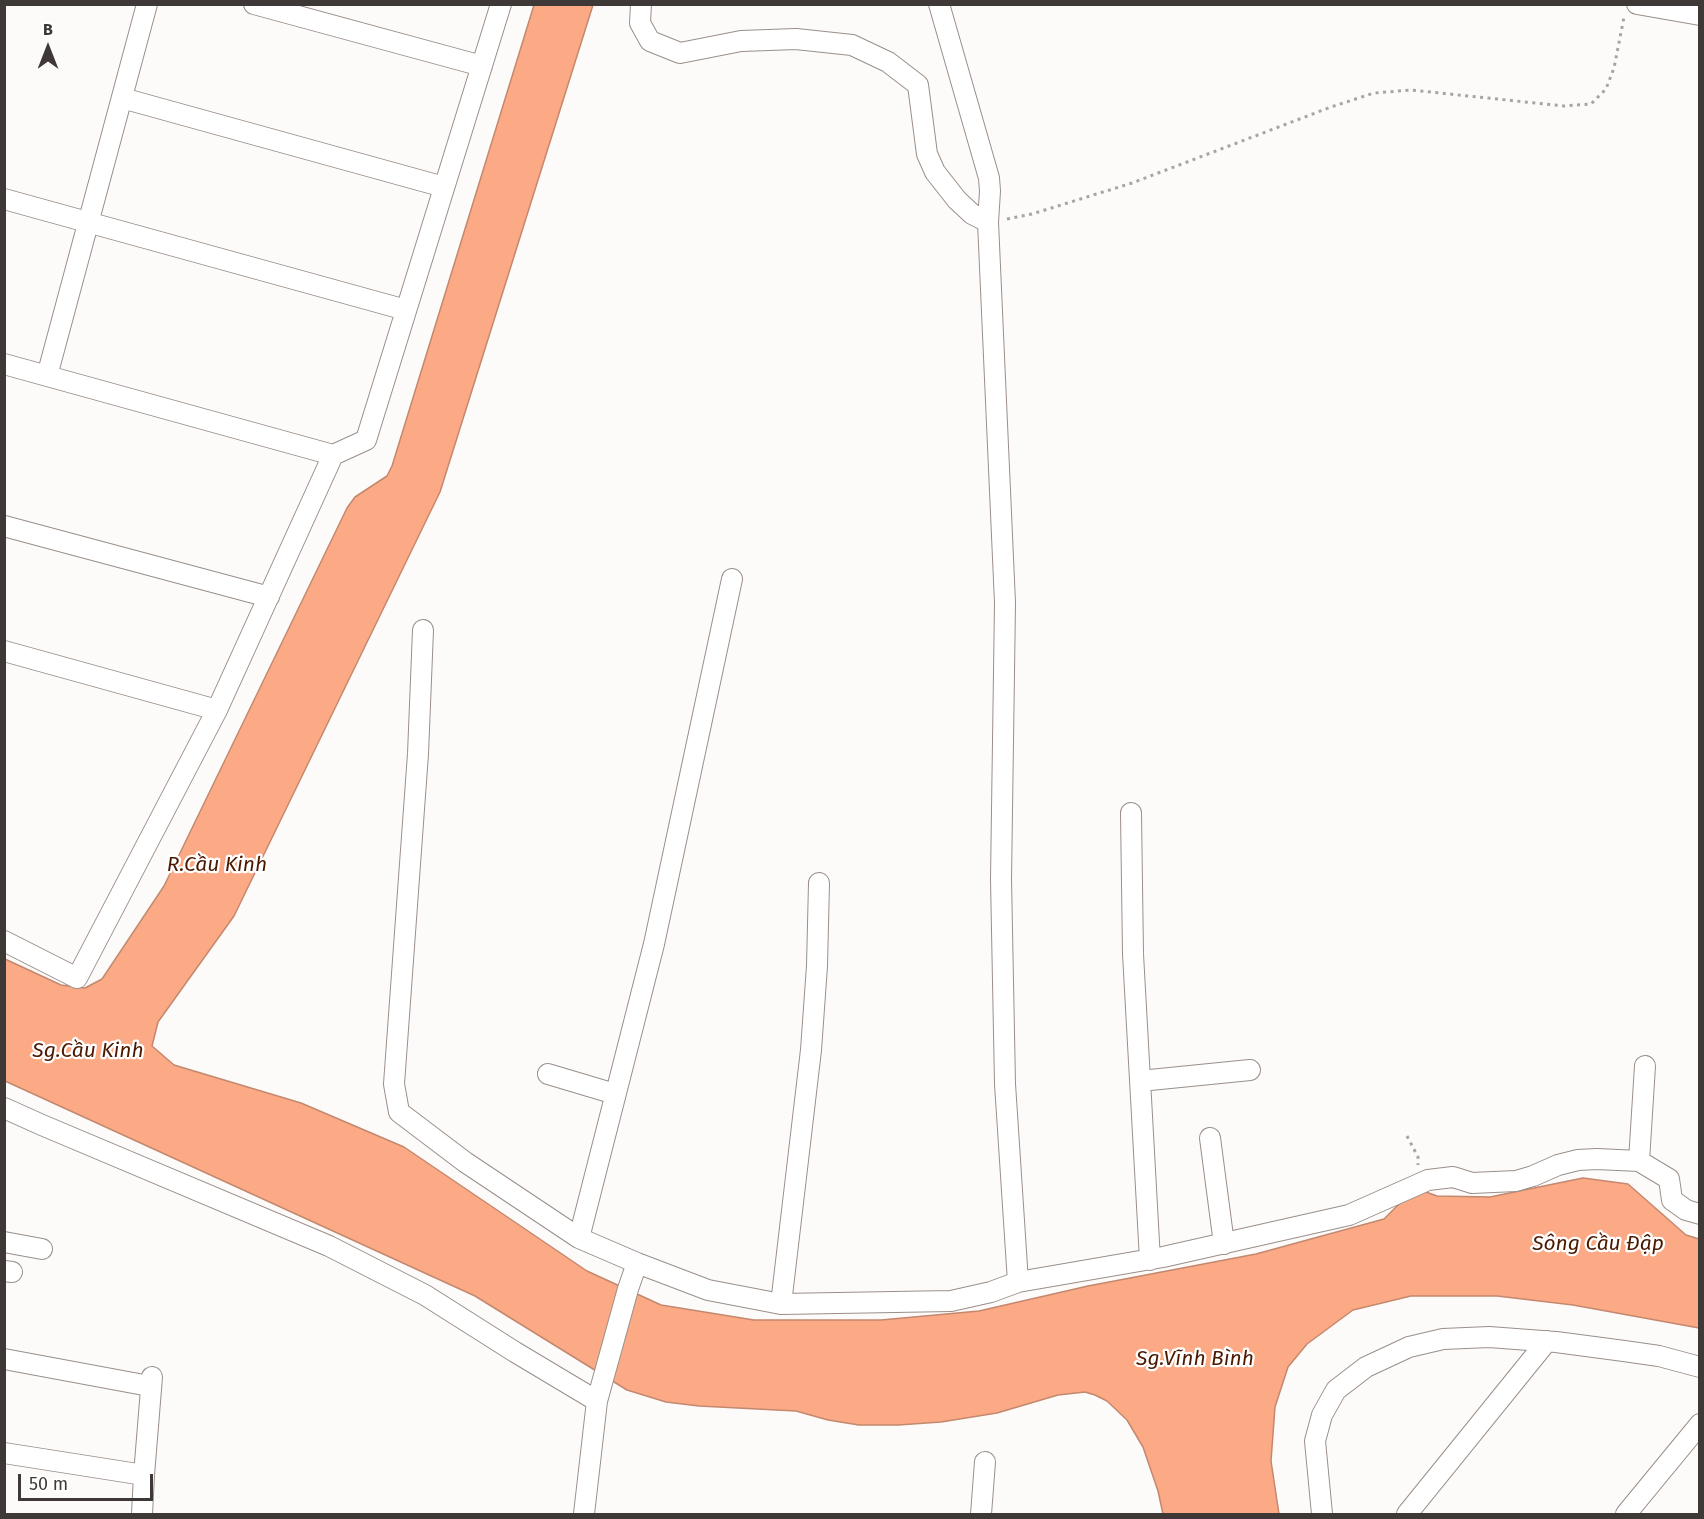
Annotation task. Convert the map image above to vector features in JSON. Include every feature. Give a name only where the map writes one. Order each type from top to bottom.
[{"type":"street","points":[[47,376],[147,4]]},
{"type":"street","points":[[254,4],[482,66]]},
{"type":"street","points":[[4,364],[333,455],[366,440],[501,4]]},
{"type":"street","points":[[641,4],[640,23],[650,41],[680,53],[741,41],[796,39],[852,45],[888,62],[918,85],[927,154],[935,172],[957,200],[972,214],[988,222]]},
{"type":"street","points":[[939,4],[989,178],[990,191],[988,222],[1005,603],[1001,879],[1005,1084],[1018,1282]]},
{"type":"street","points":[[1631,10],[1700,15]]},
{"type":"street","points":[[122,98],[444,187]]},
{"type":"street","points":[[4,200],[406,310]]},
{"type":"street","points":[[4,941],[77,978],[217,710],[333,455]]},
{"type":"street","points":[[4,526],[268,597]]},
{"type":"street","points":[[579,1238],[654,944],[732,579]]},
{"type":"street","points":[[423,630],[418,754],[394,1084],[399,1112],[465,1162],[579,1238],[708,1290],[781,1304],[951,1301],[991,1292],[1018,1282],[1150,1260],[1349,1215],[1428,1180],[1453,1177],[1472,1184],[1516,1181],[1578,1160],[1639,1161],[1669,1179],[1672,1200],[1686,1210],[1700,1214]]},
{"type":"street","points":[[4,651],[217,710]]},
{"type":"street","points":[[1131,813],[1133,954],[1150,1260]]},
{"type":"street","points":[[781,1304],[811,1050],[817,966],[819,883]]},
{"type":"street","points":[[1639,1161],[1645,1066]]},
{"type":"street","points":[[1140,1081],[1250,1070]]},
{"type":"street","points":[[548,1074],[615,1094]]},
{"type":"street","points":[[4,1108],[329,1246],[425,1295],[515,1352],[599,1395]]},
{"type":"street","points":[[1210,1138],[1224,1244]]},
{"type":"street","points":[[4,1242],[42,1249]]},
{"type":"street","points":[[584,1515],[599,1395],[628,1289],[638,1263]]},
{"type":"street","points":[[1322,1515],[1316,1440],[1322,1415],[1336,1390],[1366,1367],[1409,1347],[1443,1339],[1489,1337],[1547,1341],[1659,1356],[1700,1367]]},
{"type":"street","points":[[1407,1515],[1547,1341]]},
{"type":"street","points":[[4,1359],[148,1381],[142,1515]]},
{"type":"street","points":[[1626,1515],[1700,1424]]},
{"type":"street","points":[[4,1453],[144,1475]]},
{"type":"street","points":[[981,1515],[985,1462]]},
{"type":"path","points":[[988,222],[1032,214],[1132,183],[1374,93],[1411,90],[1564,106],[1591,104],[1606,88],[1631,10]]},
{"type":"path","points":[[1407,1136],[1418,1157],[1418,1184]]},
{"type":"water","points":[[534,5],[593,5],[440,492],[234,916],[158,1022],[152,1046],[174,1065],[301,1103],[404,1147],[587,1271],[661,1305],[754,1320],[881,1320],[979,1311],[1088,1286],[1256,1254],[1384,1219],[1402,1201],[1426,1192],[1437,1196],[1490,1197],[1583,1178],[1628,1184],[1686,1235],[1699,1239],[1699,1328],[1573,1305],[1497,1296],[1411,1296],[1353,1310],[1307,1344],[1288,1367],[1275,1407],[1271,1461],[1279,1514],[1163,1514],[1143,1447],[1127,1420],[1107,1401],[1095,1395],[1085,1392],[1058,1395],[997,1413],[941,1422],[898,1425],[859,1425],[828,1420],[796,1411],[666,1402],[627,1390],[475,1296],[5,1081],[5,959],[61,985],[85,988],[102,979],[164,886],[347,508],[355,497],[387,476],[392,466]]},
{"type":"water label","name":"R.Cầu Kinh","points":[[217,865]]},
{"type":"water label","name":"Sg.Cầu Kinh","points":[[88,1051]]},
{"type":"water label","name":"Sông Cầu Đập","points":[[1598,1244]]},
{"type":"water label","name":"Sg.Vĩnh Bình","points":[[1195,1359]]}]
